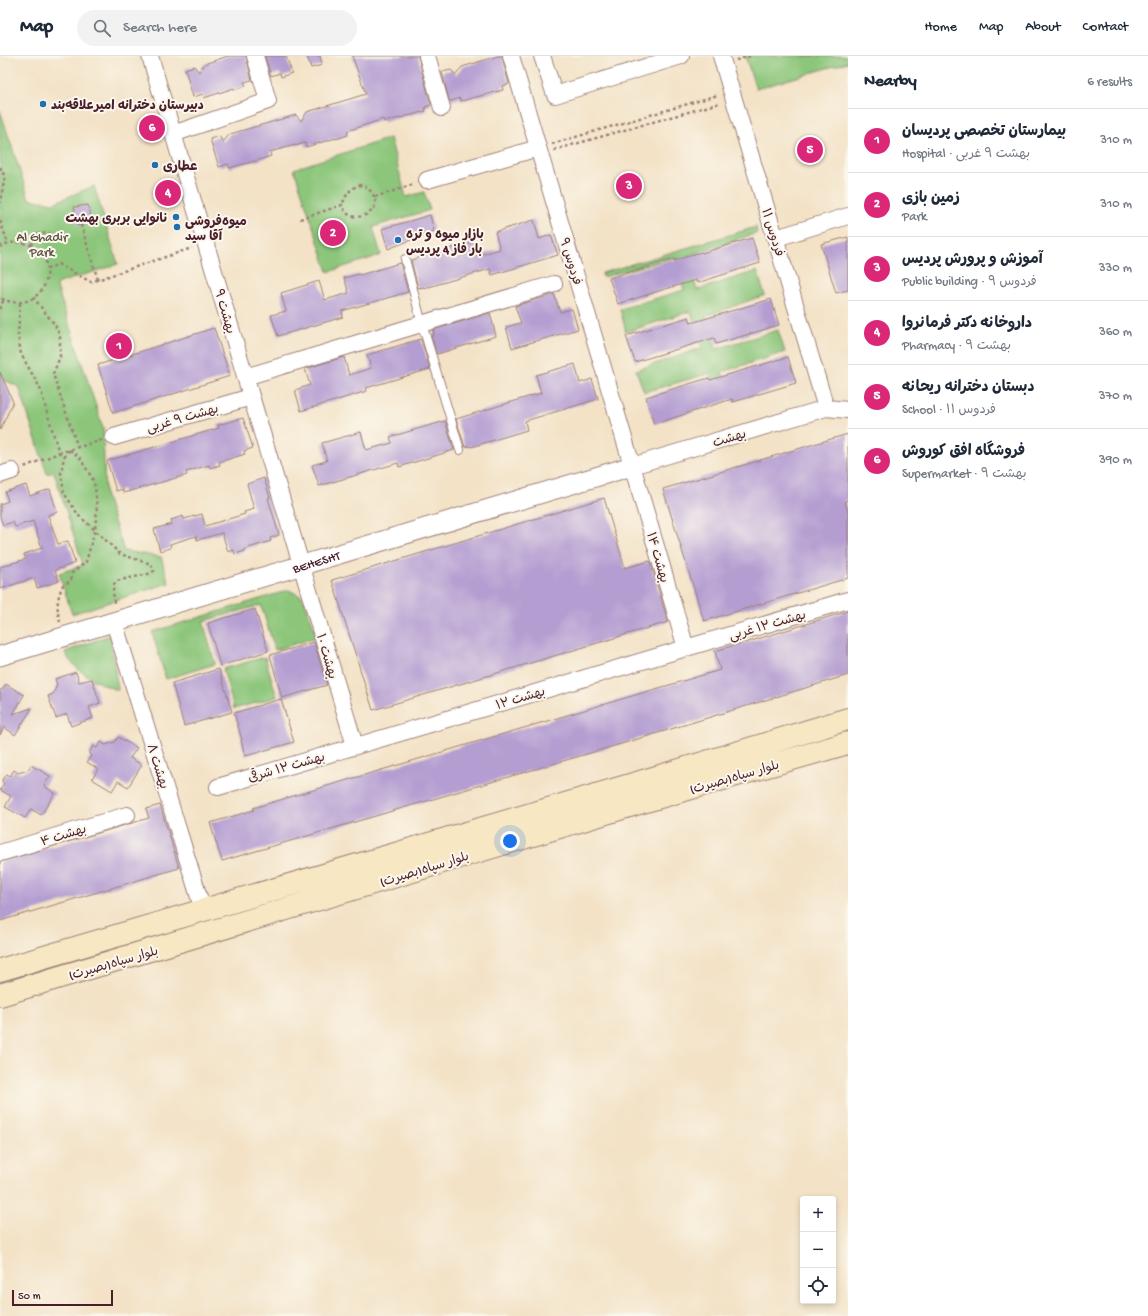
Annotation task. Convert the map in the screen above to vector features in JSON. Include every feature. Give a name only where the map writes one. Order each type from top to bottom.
[{"type":"main road","name":"بلوار سپاه(بصیرت)","points":[[0,995],[209,933],[643,792],[848,719]]},
{"type":"main road","name":"بلوار سپاه(بصیرت)","points":[[0,970],[203,910],[643,792],[848,743]]},
{"type":"main road","points":[[203,910],[209,933]]},
{"type":"street","name":"بهشت ۹","points":[[150,56],[301,566]]},
{"type":"street","points":[[173,134],[268,101],[254,56]]},
{"type":"street","points":[[427,56],[442,108]]},
{"type":"street","name":"فردوس ۹","points":[[511,56],[632,466]]},
{"type":"street","points":[[542,56],[555,95],[681,56]]},
{"type":"street","name":"فردوس ۱۱","points":[[721,56],[826,408]]},
{"type":"street","points":[[427,180],[539,151]]},
{"type":"street","points":[[776,238],[848,216]]},
{"type":"street","points":[[245,377],[554,284]]},
{"type":"street","name":"بهشت ۹ غربی","points":[[114,437],[251,396]]},
{"type":"street","points":[[826,408],[848,410]]},
{"type":"street","name":"بهشت","points":[[632,466],[826,408]]},
{"type":"street","name":"BEHESHT","points":[[0,656],[632,466]]},
{"type":"street","name":"بهشت ۱۴","points":[[632,466],[686,648]]},
{"type":"street","name":"بهشت ۱۰","points":[[301,566],[355,746]]},
{"type":"street","name":"بهشت ۱۲ غربی","points":[[686,648],[848,600]]},
{"type":"street","name":"بهشت ۸","points":[[114,622],[203,910]]},
{"type":"street","name":"بهشت ۱۲","points":[[355,746],[686,648]]},
{"type":"street","name":"بهشت ۱۲ شرقی","points":[[218,787],[355,746]]},
{"type":"street","name":"بهشت ۴","points":[[0,853],[127,815]]},
{"type":"lane","points":[[405,259],[422,324],[460,450]]},
{"type":"path","points":[[539,151],[733,95]]},
{"type":"path","points":[[539,151],[733,95]]},
{"type":"path","points":[[0,167],[5,177],[0,203]]},
{"type":"path","points":[[375,197],[427,180]]},
{"type":"path","points":[[359,185],[368,188],[375,197],[376,202],[374,208],[366,216],[356,217],[349,215],[343,210],[342,205],[346,194],[350,189],[359,185]]},
{"type":"path","points":[[300,219],[342,205]]},
{"type":"path","points":[[0,220],[8,243]]},
{"type":"path","points":[[81,224],[98,280]]},
{"type":"path","points":[[31,245],[37,234],[50,233]]},
{"type":"path","points":[[0,247],[13,242],[22,242],[31,245],[45,259],[47,269],[47,278],[43,288],[37,295],[29,300],[20,303],[10,302],[0,298]]},
{"type":"path","points":[[47,269],[58,264],[91,282],[206,244]]},
{"type":"path","points":[[33,297],[55,325],[60,336],[60,357],[53,374],[78,448]]},
{"type":"path","points":[[0,310],[4,299]]},
{"type":"path","points":[[20,303],[18,335],[21,354],[40,388],[59,453]]},
{"type":"path","points":[[6,473],[59,453],[114,437]]},
{"type":"path","points":[[65,637],[57,612],[59,593],[63,585],[71,581],[72,573],[86,562],[95,530],[97,506],[95,487],[92,478],[80,458],[70,450]]},
{"type":"path","points":[[70,450],[64,456],[61,473],[64,493],[79,516],[120,554],[151,564],[154,571],[148,574],[116,581],[113,586],[114,622]]},
{"type":"green space","points":[[745,56],[848,56],[848,62],[756,89]]},
{"type":"green space","name":"Al Ghadir Park","points":[[0,110],[29,199],[53,203],[94,186],[118,264],[56,284],[103,428],[105,494],[124,551],[161,557],[169,583],[72,614],[59,573],[83,565],[54,472],[47,474],[19,387],[0,378]]},
{"type":"green space","points":[[390,138],[406,197],[424,192],[430,210],[373,227],[381,255],[328,272],[294,169]]},
{"type":"green space","points":[[756,227],[757,233],[687,256],[697,290],[757,271],[765,295],[706,316],[716,349],[778,330],[785,352],[722,372],[729,397],[719,400],[711,373],[644,392],[636,370],[702,348],[691,311],[626,332],[620,309],[684,290],[675,257],[603,277],[602,273]]},
{"type":"green space","points":[[289,590],[304,598],[317,637],[275,650],[261,605],[203,621],[215,664],[166,679],[152,632]]},
{"type":"green space","points":[[110,635],[118,690],[95,681],[80,671],[65,652]]},
{"type":"green space","points":[[265,657],[277,697],[234,709],[223,669]]},
{"type":"building","points":[[228,56],[246,56],[252,80],[244,82],[246,86],[234,90],[234,88],[204,98],[203,94],[193,97],[185,69],[194,66],[199,72],[204,64]]},
{"type":"building","points":[[265,56],[286,56],[292,73],[281,77],[280,73],[271,76]]},
{"type":"building","points":[[307,56],[320,56],[322,65],[311,68]]},
{"type":"building","points":[[352,56],[418,56],[431,105],[425,107],[426,111],[384,122],[383,119],[347,131],[348,135],[336,139],[306,147],[305,143],[295,145],[270,152],[271,156],[259,160],[229,168],[228,164],[219,167],[210,139],[219,136],[223,142],[230,134],[296,115],[301,121],[307,112],[366,94]]},
{"type":"building","points":[[502,56],[509,84],[502,86],[503,90],[461,101],[460,98],[451,101],[449,100],[442,72],[451,70],[456,75],[462,67]]},
{"type":"building","points":[[88,205],[92,221],[78,226],[74,207]]},
{"type":"building","name":"بازار میوه و تره بار فاز 4 پردیس","points":[[430,215],[434,231],[388,249],[382,229]]},
{"type":"building","points":[[534,220],[539,239],[551,235],[558,255],[492,275],[490,269],[425,288],[418,288],[411,260],[473,242],[477,256],[500,249],[495,232]]},
{"type":"building","points":[[848,237],[848,290],[836,293],[821,244]]},
{"type":"building","points":[[752,238],[760,263],[697,283],[696,280],[618,304],[609,278]]},
{"type":"building","points":[[400,263],[408,292],[342,311],[343,317],[278,336],[271,315],[286,311],[281,293],[319,281],[325,300],[349,293],[344,278],[360,275]]},
{"type":"building","points":[[554,294],[560,312],[572,309],[578,329],[512,348],[506,327],[521,323],[515,306]]},
{"type":"building","points":[[771,299],[779,325],[716,344],[714,338],[635,362],[626,336],[689,317],[691,323]]},
{"type":"building","points":[[490,313],[496,336],[437,354],[431,336],[434,335],[433,330]]},
{"type":"building","points":[[214,328],[230,376],[113,413],[98,365]]},
{"type":"building","points":[[421,339],[430,369],[366,388],[367,391],[301,411],[295,390],[310,385],[305,369],[344,357],[349,375],[371,368],[367,355]]},
{"type":"building","points":[[788,357],[796,383],[733,402],[732,399],[654,424],[646,397],[709,378],[710,380]]},
{"type":"building","points":[[575,364],[580,383],[592,379],[598,399],[525,421],[527,430],[471,447],[465,447],[456,419],[541,393],[536,375]]},
{"type":"building","points":[[0,372],[13,402],[0,430]]},
{"type":"building","points":[[243,418],[253,448],[244,451],[245,454],[219,462],[220,465],[210,468],[209,465],[186,472],[187,475],[123,493],[123,489],[116,491],[107,461],[219,428],[218,425]]},
{"type":"building","points":[[445,421],[454,450],[399,467],[398,463],[319,486],[312,465],[327,461],[322,443],[361,432],[366,450],[392,443],[390,437]]},
{"type":"building","points":[[848,434],[848,500],[845,501],[848,513],[848,578],[704,621],[663,489]]},
{"type":"building","points":[[264,478],[270,498],[268,498],[279,535],[270,538],[271,541],[245,549],[245,551],[235,554],[234,550],[228,552],[222,533],[197,540],[196,536],[170,544],[171,548],[160,551],[154,529],[172,524],[171,520],[183,516],[184,519],[202,514],[205,526],[245,514],[244,512],[254,509],[247,484]]},
{"type":"building","points":[[26,485],[30,496],[50,489],[57,512],[48,515],[58,544],[68,541],[75,563],[55,570],[59,581],[37,588],[34,578],[0,589],[0,567],[26,559],[24,554],[42,548],[33,521],[15,527],[13,522],[3,525],[0,517],[0,504],[8,501],[5,492]]},
{"type":"building","points":[[604,498],[625,568],[650,561],[668,622],[373,710],[332,580]]},
{"type":"building","points":[[255,609],[268,651],[220,666],[208,623]]},
{"type":"building","points":[[848,611],[848,675],[648,736],[222,861],[210,823],[254,810],[253,808],[720,670],[715,651]]},
{"type":"building","points":[[314,642],[327,685],[282,698],[270,655]]},
{"type":"building","points":[[219,669],[232,712],[184,726],[172,683]]},
{"type":"building","points":[[76,672],[79,682],[92,679],[100,703],[89,707],[93,718],[71,726],[67,714],[56,718],[48,696],[53,694],[57,685],[55,679]]},
{"type":"building","points":[[6,684],[24,695],[13,714],[32,708],[15,735],[4,727],[0,735],[0,690],[2,690]]},
{"type":"building","points":[[281,699],[294,742],[245,756],[234,713]]},
{"type":"building","points":[[118,737],[137,748],[130,758],[142,765],[128,787],[118,781],[112,791],[92,779],[98,769],[87,762],[91,756],[89,754],[93,746],[97,748],[101,742],[105,745],[115,742]]},
{"type":"building","points":[[31,765],[50,776],[44,786],[55,793],[41,815],[31,809],[25,818],[5,807],[11,796],[0,790],[4,784],[2,781],[7,774],[10,776],[14,770],[18,773],[28,770]]},
{"type":"building","points":[[160,805],[179,868],[0,921],[0,862],[149,818],[146,809]]},
{"type":"place","name":"دبیرستان دخترانه امیرعلاقه‌بند","points":[[43,104]]},
{"type":"place","name":"فروشگاه افق کوروش","points":[[152,128]]},
{"type":"place","name":"دبستان دخترانه ریحانه","points":[[810,150]]},
{"type":"place","name":"عطاری","points":[[155,165]]},
{"type":"place","name":"آموزش و پرورش پردیس","points":[[629,186]]},
{"type":"place","name":"داروخانه دکتر فرمانروا","points":[[168,193]]},
{"type":"place","name":"نانوایی بربری بهشت","points":[[176,217]]},
{"type":"place","name":"میوه‌فروشی آقا سید","points":[[177,227]]},
{"type":"place","name":"زمین بازی","points":[[333,233]]},
{"type":"place","name":"بازار میوه و تره بار فاز 4 پردیس","points":[[398,240]]},
{"type":"place","name":"بیمارستان تخصصی پردیسان","points":[[119,346]]}]
